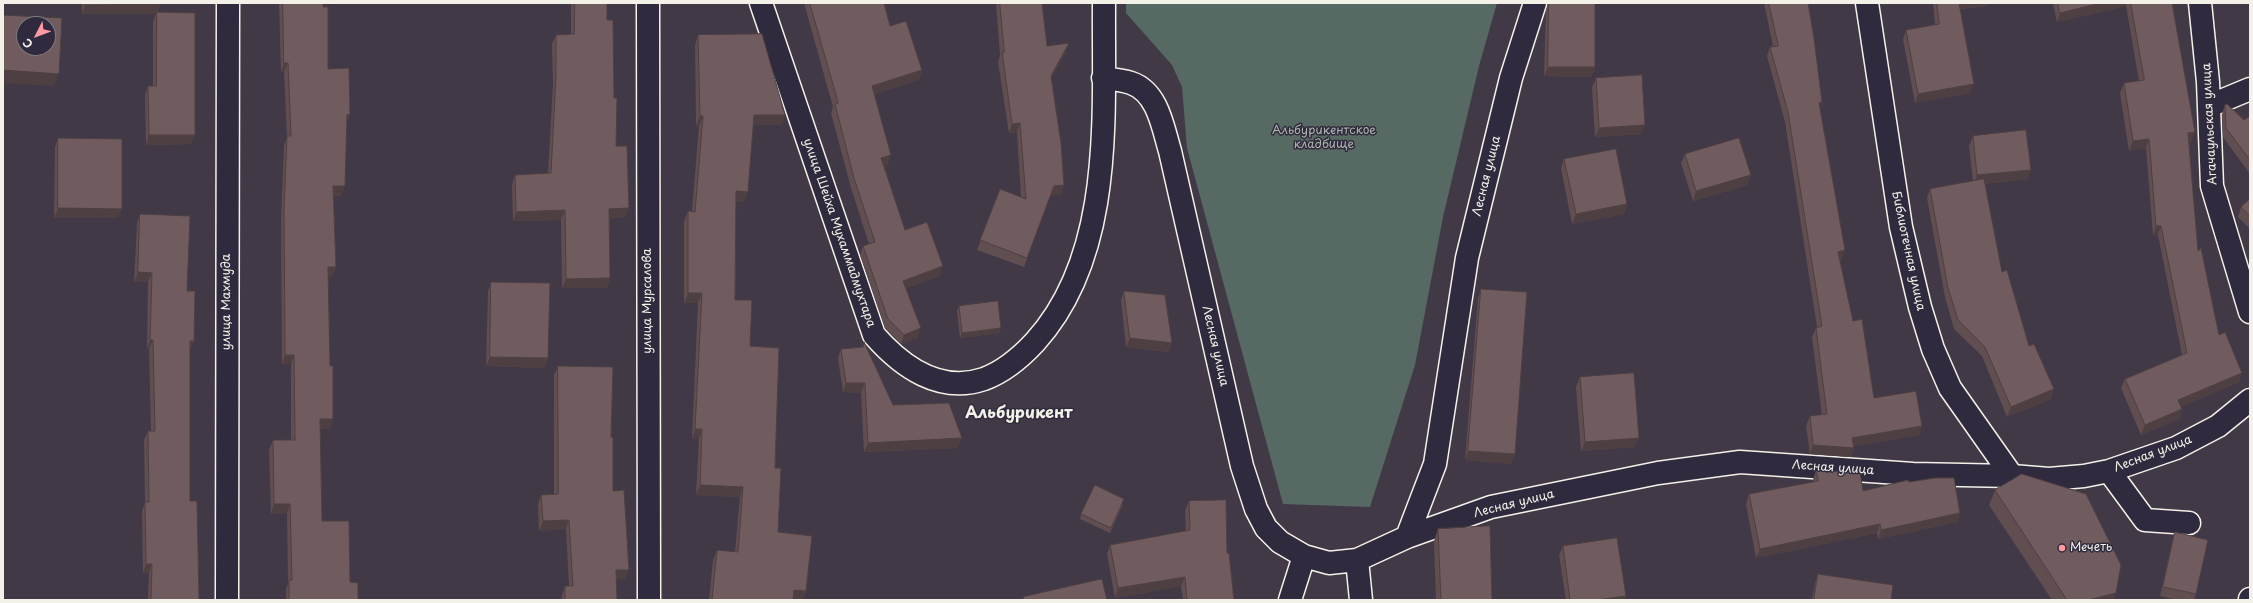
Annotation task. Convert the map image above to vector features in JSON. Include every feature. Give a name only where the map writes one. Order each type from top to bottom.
[{"type":"street","name":"улица Махмуда","points":[[227,600],[228,3]]},
{"type":"street","points":[[648,12],[662,3]]},
{"type":"street","points":[[743,3],[768,27]]},
{"type":"street","name":"улица Шейха Мухаммадмухтара","points":[[760,3],[874,335],[890,354],[910,369],[937,380],[968,384],[991,376],[1024,353],[1049,326],[1069,293],[1086,250],[1101,169],[1104,3]]},
{"type":"street","name":"Лесная улица","points":[[1407,537],[1435,464],[1467,258],[1510,78],[1535,3]]},
{"type":"street","name":"Библиотечная улица","points":[[1866,3],[1901,227],[1922,314],[1933,349],[1950,388],[2012,476]]},
{"type":"street","name":"Агачаульская улица","points":[[2200,3],[2204,27],[2212,186],[2250,312]]},
{"type":"street","name":"улица Мурсалова","points":[[648,12],[649,600]]},
{"type":"street","name":"Лесная улица","points":[[1103,78],[1132,83],[1147,93],[1157,108],[1170,151],[1242,466],[1256,509],[1266,528],[1280,542],[1304,556],[1329,563],[1357,560],[1407,537],[1491,507],[1658,473],[1740,462],[1913,474],[2012,476],[2050,479],[2084,476],[2109,471],[2176,448],[2218,426],[2250,400]]},
{"type":"street","points":[[2209,106],[2250,89]]},
{"type":"street","points":[[2109,471],[2145,520],[2190,523]]},
{"type":"street","points":[[1290,600],[1304,556]]},
{"type":"street","points":[[1357,560],[1361,600]]},
{"type":"green space","name":"Альбурикентское кладбище","points":[[1126,3],[1497,3],[1479,66],[1443,217],[1415,365],[1370,507],[1283,504],[1187,148],[1182,87],[1172,65],[1126,13]]},
{"type":"building","points":[[85,3],[160,3],[160,4],[85,5]]},
{"type":"building","points":[[283,3],[323,3],[323,7],[328,7],[328,69],[349,68],[350,114],[347,115],[345,186],[333,186],[336,267],[328,267],[330,366],[333,366],[333,419],[320,419],[322,521],[349,521],[350,582],[358,583],[358,600],[289,600],[289,580],[292,580],[290,504],[274,504],[273,440],[295,440],[294,355],[285,355],[284,210],[287,136],[291,136],[288,63],[284,63]]},
{"type":"building","points":[[575,3],[607,3],[607,20],[613,20],[614,98],[617,98],[616,146],[627,146],[629,208],[609,209],[610,278],[566,279],[565,210],[516,212],[515,175],[551,173],[556,75],[556,35],[574,34]]},
{"type":"building","points":[[810,3],[884,3],[890,26],[906,21],[922,70],[872,86],[891,155],[881,158],[905,230],[927,222],[943,266],[903,281],[921,328],[904,335],[888,319],[863,246],[875,242],[854,178],[835,104],[838,103]]},
{"type":"building","points":[[1000,3],[1042,3],[1047,46],[1069,43],[1051,76],[1061,143],[1064,185],[1054,186],[1027,258],[980,240],[1000,189],[1026,199],[1020,123],[1012,124],[1002,52],[1004,52]]},
{"type":"building","points":[[1549,3],[1595,3],[1595,67],[1548,67]]},
{"type":"building","points":[[1769,3],[1808,3],[1822,102],[1819,103],[1845,250],[1838,252],[1853,321],[1862,319],[1874,398],[1916,391],[1922,426],[1852,438],[1854,448],[1813,445],[1810,416],[1827,414],[1816,328],[1822,326],[1788,112],[1770,47],[1778,46]]},
{"type":"building","points":[[1937,3],[1959,3],[1974,84],[1918,94],[1906,30],[1939,24]]},
{"type":"building","points":[[2058,3],[2101,3],[2060,13]]},
{"type":"building","points":[[2131,3],[2172,3],[2195,132],[2188,133],[2198,251],[2201,248],[2219,335],[2225,332],[2242,373],[2178,400],[2182,409],[2145,425],[2125,379],[2187,353],[2161,226],[2156,226],[2149,139],[2133,141],[2124,83],[2144,80]]},
{"type":"building","points":[[157,12],[195,13],[195,135],[149,135],[148,86],[156,86]]},
{"type":"building","points":[[3,15],[23,16],[16,16],[16,56],[56,56],[56,18],[62,18],[59,74],[3,70]]},
{"type":"building","points":[[762,34],[785,115],[754,115],[748,192],[736,191],[735,300],[752,300],[750,346],[779,348],[775,468],[781,468],[778,532],[812,536],[806,591],[794,590],[793,600],[712,600],[717,550],[738,552],[743,487],[700,485],[702,429],[695,429],[702,293],[688,293],[688,211],[695,212],[703,116],[700,116],[698,35]]},
{"type":"building","points":[[1642,75],[1645,125],[1599,128],[1596,78]]},
{"type":"building","points":[[2227,104],[2244,120],[2250,116],[2250,160],[2226,128],[2225,105]]},
{"type":"building","points":[[2026,130],[2031,170],[1977,175],[1973,136]]},
{"type":"building","points":[[58,138],[122,139],[122,209],[58,208]]},
{"type":"building","points":[[1739,138],[1751,175],[1696,191],[1685,154]]},
{"type":"building","points":[[1616,149],[1627,204],[1576,214],[1564,159]]},
{"type":"building","points":[[1984,179],[2002,272],[2007,270],[2029,346],[2034,344],[2054,389],[2011,407],[1985,347],[1958,320],[1948,288],[1930,189]]},
{"type":"building","points":[[2250,199],[2250,216],[2241,207]]},
{"type":"building","points":[[140,214],[190,216],[187,291],[195,291],[194,341],[190,341],[190,501],[197,501],[199,600],[151,600],[152,564],[146,564],[145,502],[149,502],[148,431],[155,431],[153,340],[150,340],[152,273],[138,272]]},
{"type":"building","points":[[491,282],[550,283],[548,358],[490,357]]},
{"type":"building","points":[[1481,289],[1527,292],[1515,454],[1468,451]]},
{"type":"building","points":[[1124,291],[1165,295],[1172,343],[1130,338]]},
{"type":"building","points":[[998,301],[1001,328],[962,333],[959,306]]},
{"type":"building","points":[[864,342],[893,405],[949,403],[962,438],[868,443],[865,383],[846,383],[841,349],[863,347]]},
{"type":"building","points":[[558,366],[613,367],[611,437],[613,437],[613,491],[624,490],[629,570],[616,570],[617,600],[565,600],[565,586],[573,586],[569,520],[543,521],[541,495],[558,494]]},
{"type":"building","points":[[1634,373],[1639,438],[1585,442],[1580,377]]},
{"type":"building","points":[[1816,470],[1860,473],[1863,491],[1908,480],[1909,482],[1935,478],[1954,478],[1960,513],[1881,530],[1880,524],[1760,549],[1749,494],[1818,481]]},
{"type":"building","points":[[2022,474],[2086,494],[2121,565],[2116,593],[2088,600],[2067,600],[1995,490]]},
{"type":"building","points":[[1095,485],[1124,499],[1111,528],[1081,514]]},
{"type":"building","points":[[1226,500],[1227,553],[1229,553],[1234,600],[1187,600],[1185,577],[1118,588],[1110,545],[1190,530],[1189,501]]},
{"type":"building","points":[[1490,526],[1492,600],[1441,600],[1438,529]]},
{"type":"building","points":[[2175,532],[2208,540],[2196,594],[2163,587]]},
{"type":"building","points":[[1617,538],[1626,596],[1596,600],[1570,600],[1563,546]]},
{"type":"building","points":[[1818,574],[1893,585],[1891,600],[1814,600]]},
{"type":"building","points":[[1102,579],[1107,600],[1024,600],[1023,597]]},
{"type":"place","name":"Мечеть","points":[[2062,548]]},
{"type":"district","name":"Альбурикент","points":[[1019,414]]}]
